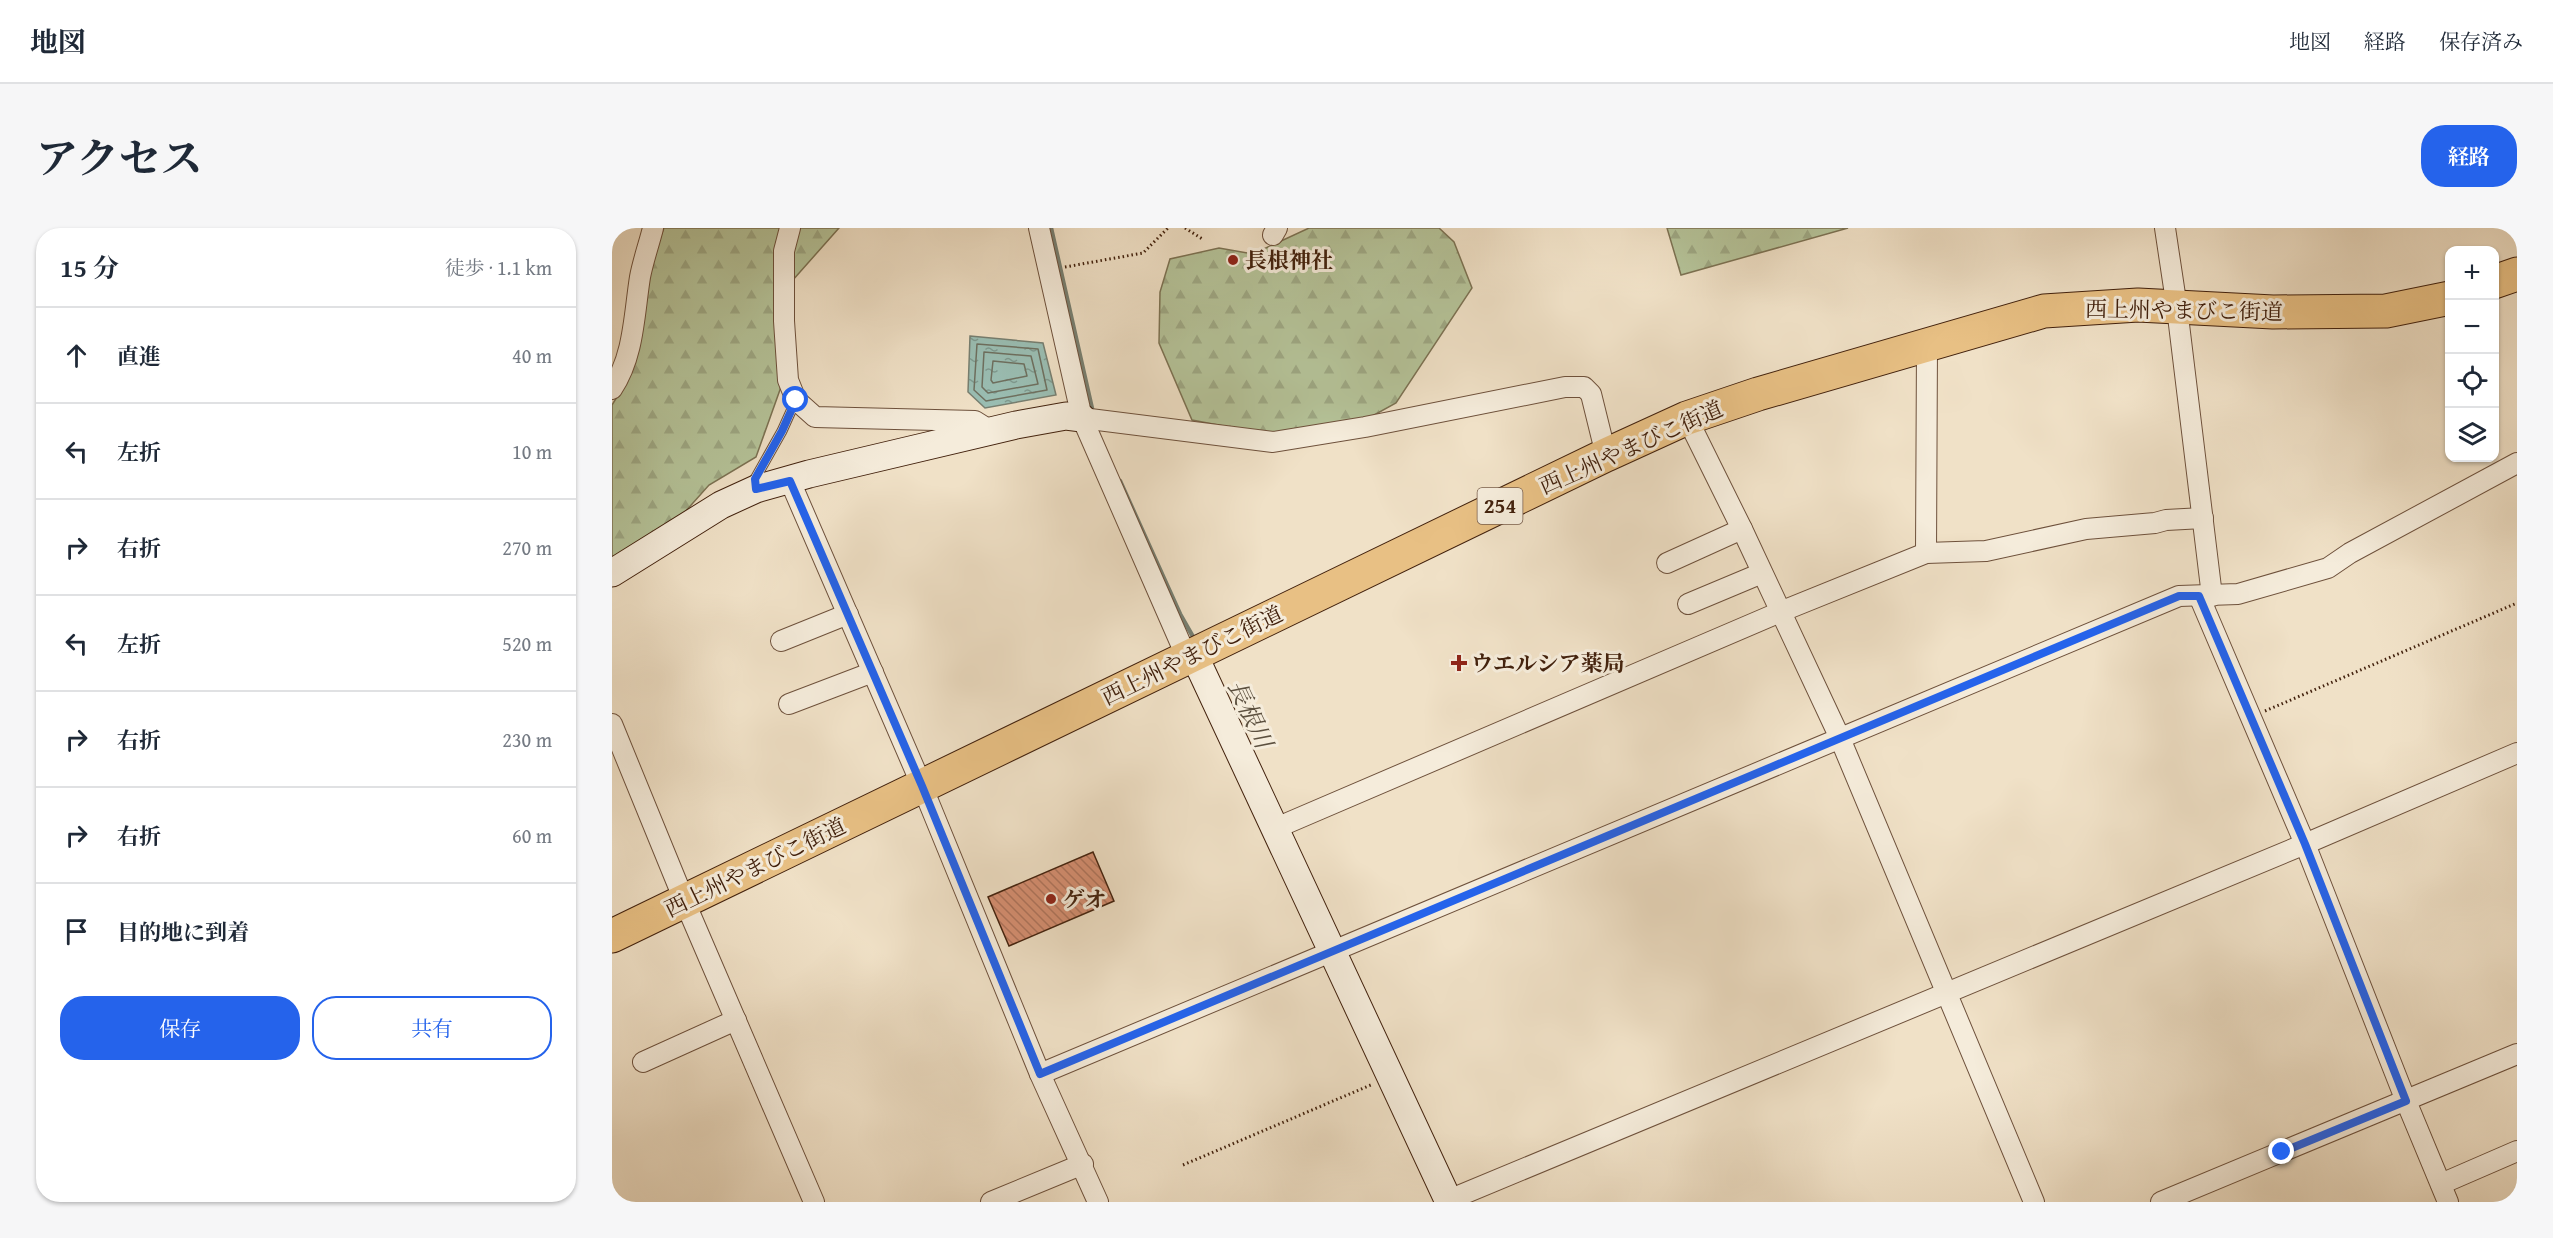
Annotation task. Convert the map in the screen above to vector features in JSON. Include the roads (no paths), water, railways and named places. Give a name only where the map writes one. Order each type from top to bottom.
[{"type":"highway","points":[[2499,280],[2517,274]]},
{"type":"highway","name":"西上州やまびこ街道","points":[[612,936],[1606,455],[1687,418],[1758,394],[2044,311],[2138,305],[2273,312],[2386,311],[2445,299]]},
{"type":"street","points":[[612,388],[622,370],[631,342],[640,275],[653,228]]},
{"type":"street","points":[[790,228],[784,251],[784,321],[788,380],[796,400],[815,417],[975,421],[991,431]]},
{"type":"street","points":[[1039,228],[1082,418],[1191,656],[1333,950],[1447,1201],[1947,991],[2305,844],[2517,753]]},
{"type":"street","points":[[2165,228],[2203,518],[2205,596],[2251,717],[2305,844],[2406,1101],[2445,1193],[2517,1151]]},
{"type":"street","points":[[1926,553],[1927,345]]},
{"type":"street","points":[[612,573],[721,505],[756,489],[809,474],[991,431],[1066,416],[1273,442],[1365,427],[1565,387],[1584,387],[1591,394],[1606,455]]},
{"type":"street","points":[[1687,418],[1839,736],[2034,1202]]},
{"type":"street","points":[[1040,1074],[1839,736],[2179,596],[2238,594],[2328,568],[2350,553],[2517,463]]},
{"type":"street","points":[[790,481],[922,786],[1040,1074],[1083,1164],[1098,1202]]},
{"type":"street","points":[[1276,828],[1780,612],[1926,553],[1986,551],[2086,530],[2203,518]]},
{"type":"street","points":[[1667,563],[1742,529]]},
{"type":"street","points":[[1688,604],[1762,573]]},
{"type":"street","points":[[781,641],[848,614]]},
{"type":"street","points":[[789,704],[873,672]]},
{"type":"street","points":[[612,724],[684,900],[814,1202]]},
{"type":"street","points":[[643,1062],[736,1020]]},
{"type":"street","points":[[2161,1202],[2517,1054]]},
{"type":"street","points":[[991,1202],[1083,1164]]},
{"type":"lane","points":[[756,489],[755,479],[782,431],[796,400]]},
{"type":"water","points":[[970,336],[1043,343],[1056,395],[985,408],[968,392]]},
{"type":"waterway","name":"長根川","points":[[1051,228],[1093,413]]},
{"type":"waterway","name":"長根川","points":[[1120,481],[1180,614],[1196,642]]},
{"type":"place","name":"長根神社","points":[[1233,260]]},
{"type":"place","name":"ウエルシア薬局","points":[[1459,663]]},
{"type":"place","name":"ゲオ","points":[[1051,899]]}]
